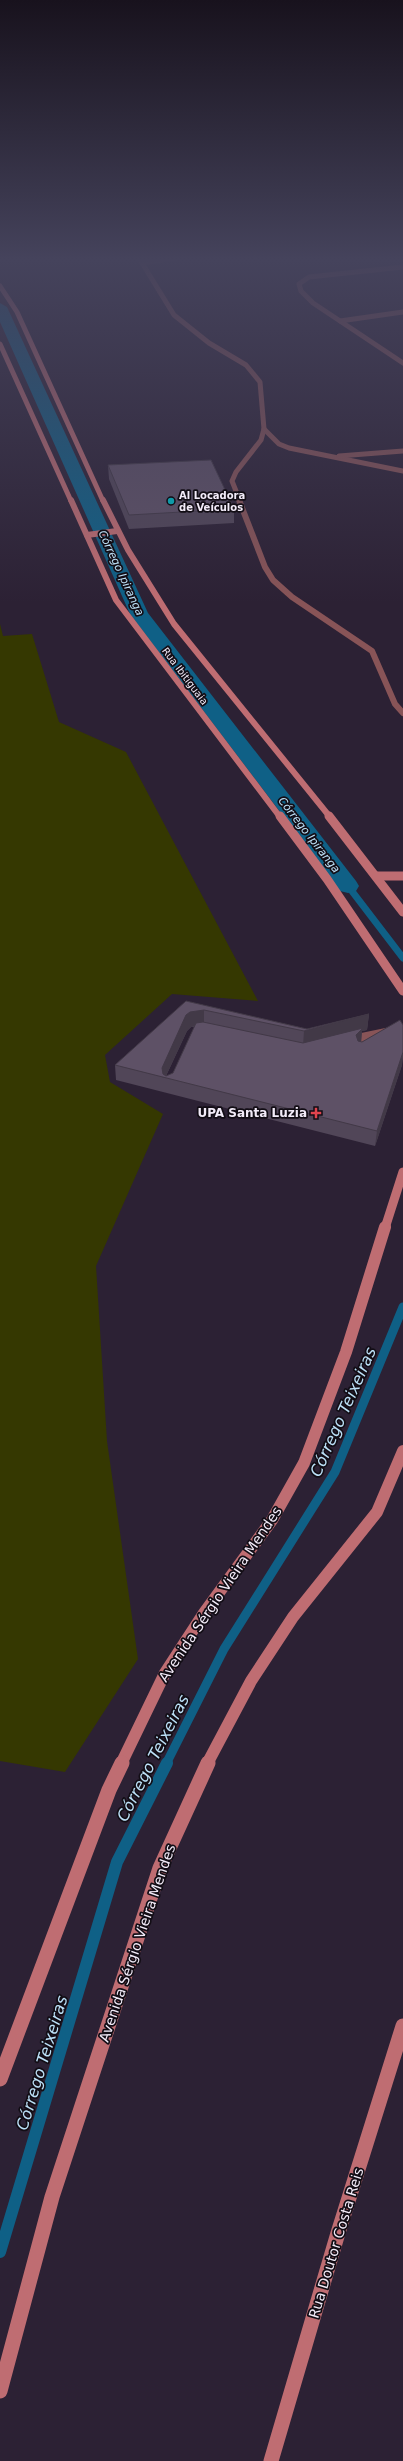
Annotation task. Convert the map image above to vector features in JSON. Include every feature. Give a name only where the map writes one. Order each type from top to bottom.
[{"type":"main road","name":"Rua Ibitiguaia","points":[[14,373],[90,535],[116,600],[327,879],[403,992]]},
{"type":"main road","name":"Rua Ibitiguaia","points":[[44,373],[116,532],[153,594],[174,624],[377,876],[403,912]]},
{"type":"main road","points":[[90,535],[116,532]]},
{"type":"main road","points":[[377,876],[403,876]]},
{"type":"main road","name":"Avenida Sérgio Vieira Mendes","points":[[0,2079],[109,1790],[165,1673],[204,1613],[272,1520],[304,1463],[346,1352],[403,1172]]},
{"type":"main road","name":"Avenida Sérgio Vieira Mendes","points":[[0,2391],[52,2197],[160,1868],[206,1766],[250,1681],[293,1617],[377,1512],[403,1451]]},
{"type":"main road","name":"Rua Doutor Costa Reis","points":[[271,2461],[338,2233],[403,2026]]},
{"type":"street","points":[[252,373],[260,382],[264,429],[261,440],[236,472],[232,481],[265,567],[273,580],[292,597],[372,651],[395,704],[403,713]]},
{"type":"street","points":[[264,429],[279,444],[325,457],[403,471]]},
{"type":"street","points":[[325,457],[403,451]]},
{"type":"street","points":[[340,1043],[399,1030]]},
{"type":"street","points":[[366,1048],[399,1030]]},
{"type":"shaded area","points":[[0,624],[3,636],[32,634],[59,722],[126,752],[258,1001],[172,994],[105,1055],[110,1082],[163,1114],[96,1266],[107,1441],[138,1659],[65,1772],[0,1761]]},
{"type":"building","name":"Al Locadora de Veículos","points":[[211,460],[234,509],[129,515],[108,465]]},
{"type":"building","name":"UPA Santa Luzia","points":[[186,1001],[307,1029],[369,1014],[304,1031],[204,1010],[190,1012],[186,1015],[162,1068],[163,1074],[166,1076],[173,1073],[196,1023],[203,1022],[303,1043],[363,1028],[356,1035],[358,1041],[362,1042],[400,1020],[403,1025],[403,1052],[377,1131],[115,1065]]},
{"type":"waterway","name":"Córrego Ipiranga","points":[[30,373],[139,614],[348,886]]},
{"type":"waterway","name":"Córrego Teixeiras","points":[[348,886],[403,958]]},
{"type":"waterway","name":"Córrego Teixeiras","points":[[166,1764],[224,1649],[335,1472],[403,1307]]},
{"type":"waterway","name":"Córrego Teixeiras","points":[[0,2252],[117,1862],[167,1763]]},
{"type":"place","name":"Al Locadora de Veículos","points":[[171,501]]},
{"type":"place","name":"UPA Santa Luzia","points":[[316,1113]]}]
